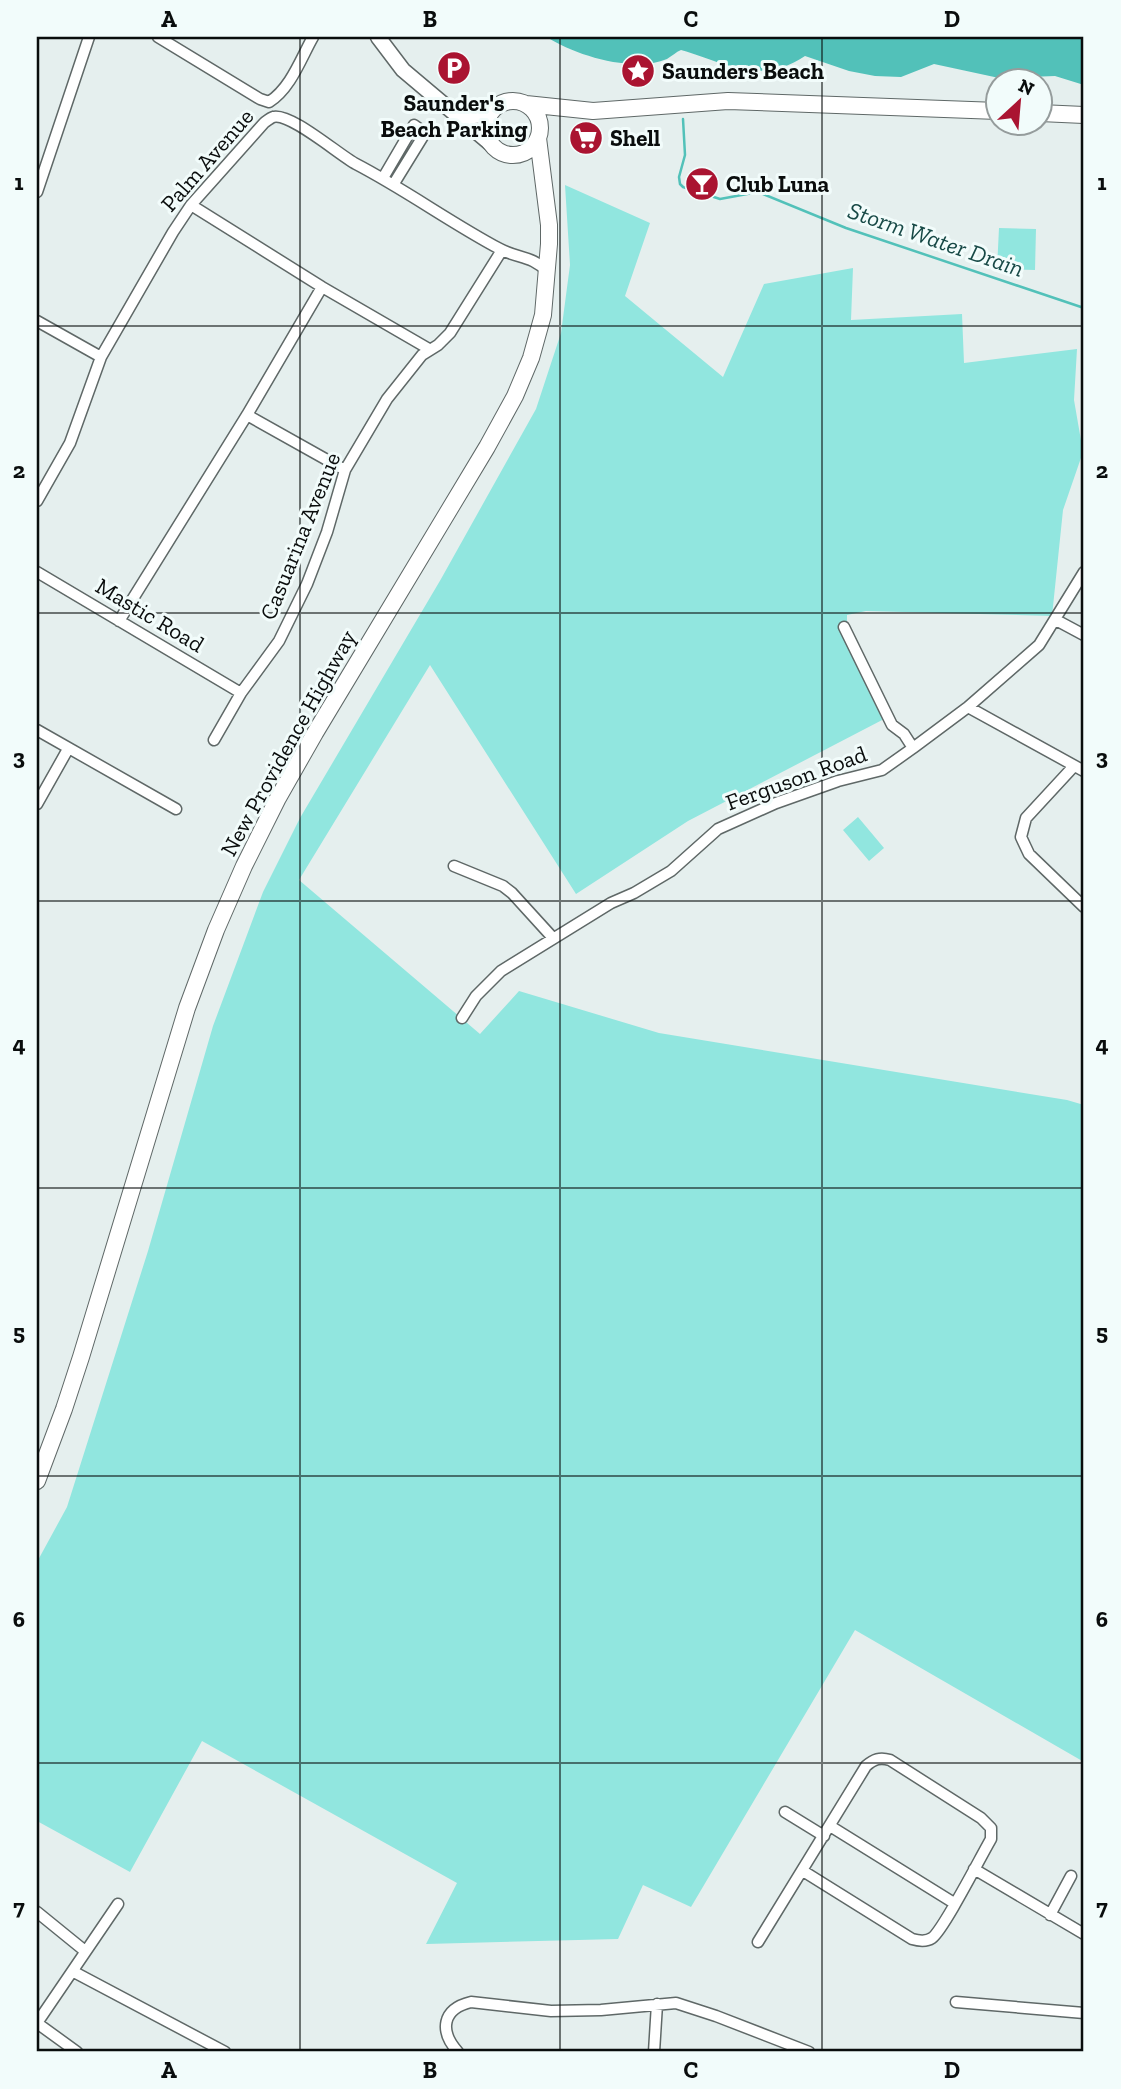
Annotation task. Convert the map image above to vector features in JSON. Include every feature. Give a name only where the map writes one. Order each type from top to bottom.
[{"type":"highway","points":[[593,111],[507,102],[498,105],[489,115],[486,133],[492,145],[502,152],[520,154],[532,146],[538,135],[553,121],[593,111],[728,101],[984,110]]},
{"type":"highway","points":[[526,104],[537,116],[538,135]]},
{"type":"highway","points":[[1054,114],[1084,115]]},
{"type":"highway","name":"New Providence Highway","points":[[37,1481],[64,1409],[187,1008],[216,930],[249,854],[278,798],[457,499],[515,396],[531,358],[543,315],[547,205],[538,135]]},
{"type":"highway","name":"New Providence Highway","points":[[520,154],[532,166],[547,205]]},
{"type":"main road","points":[[378,37],[403,70],[492,145]]},
{"type":"main road","points":[[443,106],[474,116],[489,115]]},
{"type":"street","points":[[37,192],[89,37]]},
{"type":"street","points":[[158,37],[269,102],[278,96],[288,82],[313,37]]},
{"type":"street","name":"Palm Avenue","points":[[37,500],[70,443],[101,357],[191,205],[264,123],[273,117],[283,117],[294,123],[349,160],[502,250],[545,261]]},
{"type":"street","points":[[383,178],[414,125],[425,134],[393,185]]},
{"type":"street","points":[[191,205],[429,349]]},
{"type":"street","name":"Casuarina Avenue","points":[[214,740],[241,693],[279,641],[307,584],[327,533],[345,470],[387,399],[429,349],[438,345],[450,333],[502,250]]},
{"type":"street","points":[[119,621],[323,287]]},
{"type":"street","points":[[37,321],[101,357]]},
{"type":"street","points":[[247,415],[345,470]]},
{"type":"street","name":"Mastic Road","points":[[37,572],[241,693]]},
{"type":"street","name":"Ferguson Road","points":[[462,1018],[476,996],[500,971],[611,902],[634,893],[671,871],[718,829],[776,803],[838,781],[883,770],[968,707],[1025,659],[1039,645],[1056,620],[1084,572]]},
{"type":"street","points":[[1056,620],[1084,635]]},
{"type":"street","points":[[844,628],[892,725],[904,734],[913,748]]},
{"type":"street","points":[[968,707],[1079,769],[1026,818],[1021,837],[1029,854],[1084,907]]},
{"type":"street","points":[[37,730],[176,809]]},
{"type":"street","points":[[37,804],[68,749]]},
{"type":"street","points":[[454,866],[503,886],[526,906],[553,938]]},
{"type":"street","points":[[758,1942],[866,1766],[877,1759],[890,1760],[988,1822],[991,1828],[991,1839],[935,1936],[925,1941],[912,1939],[803,1871]]},
{"type":"street","points":[[785,1812],[824,1836]]},
{"type":"street","points":[[830,1826],[954,1903]]},
{"type":"street","points":[[974,1869],[1084,1934]]},
{"type":"street","points":[[1050,1915],[1071,1876]]},
{"type":"street","points":[[77,2052],[37,2020],[74,1972],[85,1951],[118,1904]]},
{"type":"street","points":[[37,1912],[85,1951]]},
{"type":"street","points":[[74,1972],[225,2052]]},
{"type":"street","points":[[458,2052],[446,2034],[448,2014],[458,2005],[471,2002],[551,2011],[601,2010],[676,2003],[809,2052]]},
{"type":"street","points":[[956,2002],[1084,2013]]},
{"type":"street","points":[[654,2052],[657,2004]]},
{"type":"shaded area","points":[[547,37],[1084,37],[1084,85],[1054,76],[1054,66],[984,66],[984,75],[934,64],[901,77],[875,76],[849,71],[805,56],[789,65],[758,71],[728,66],[681,50],[667,59],[638,64],[589,56]]},
{"type":"shaded area","points":[[565,185],[650,223],[625,296],[723,377],[764,284],[853,268],[851,320],[962,314],[964,363],[1077,349],[1074,400],[1083,452],[1063,510],[1052,616],[866,611],[847,615],[847,631],[886,718],[688,821],[576,894],[430,665],[299,880],[480,1034],[519,991],[659,1033],[1084,1105],[1084,1762],[855,1630],[691,1907],[643,1885],[618,1939],[426,1944],[457,1883],[202,1741],[130,1872],[37,1821],[37,1562],[67,1507],[148,1251],[213,1026],[263,892],[300,818],[441,579],[536,409],[561,333],[570,265]]},
{"type":"shaded area","points":[[999,228],[1036,229],[1035,270],[997,269]]},
{"type":"shaded area","points":[[858,817],[884,848],[869,861],[843,830]]},
{"type":"waterway","name":"Storm Water Drain","points":[[683,119],[685,155],[679,177],[683,187],[720,199],[758,192],[846,228],[1084,308]]},
{"type":"place","name":"Saunder's Beach Parking","points":[[454,68]]},
{"type":"place","name":"Saunders Beach","points":[[638,71]]},
{"type":"place","name":"Shell","points":[[586,138]]},
{"type":"place","name":"Club Luna","points":[[702,184]]}]
